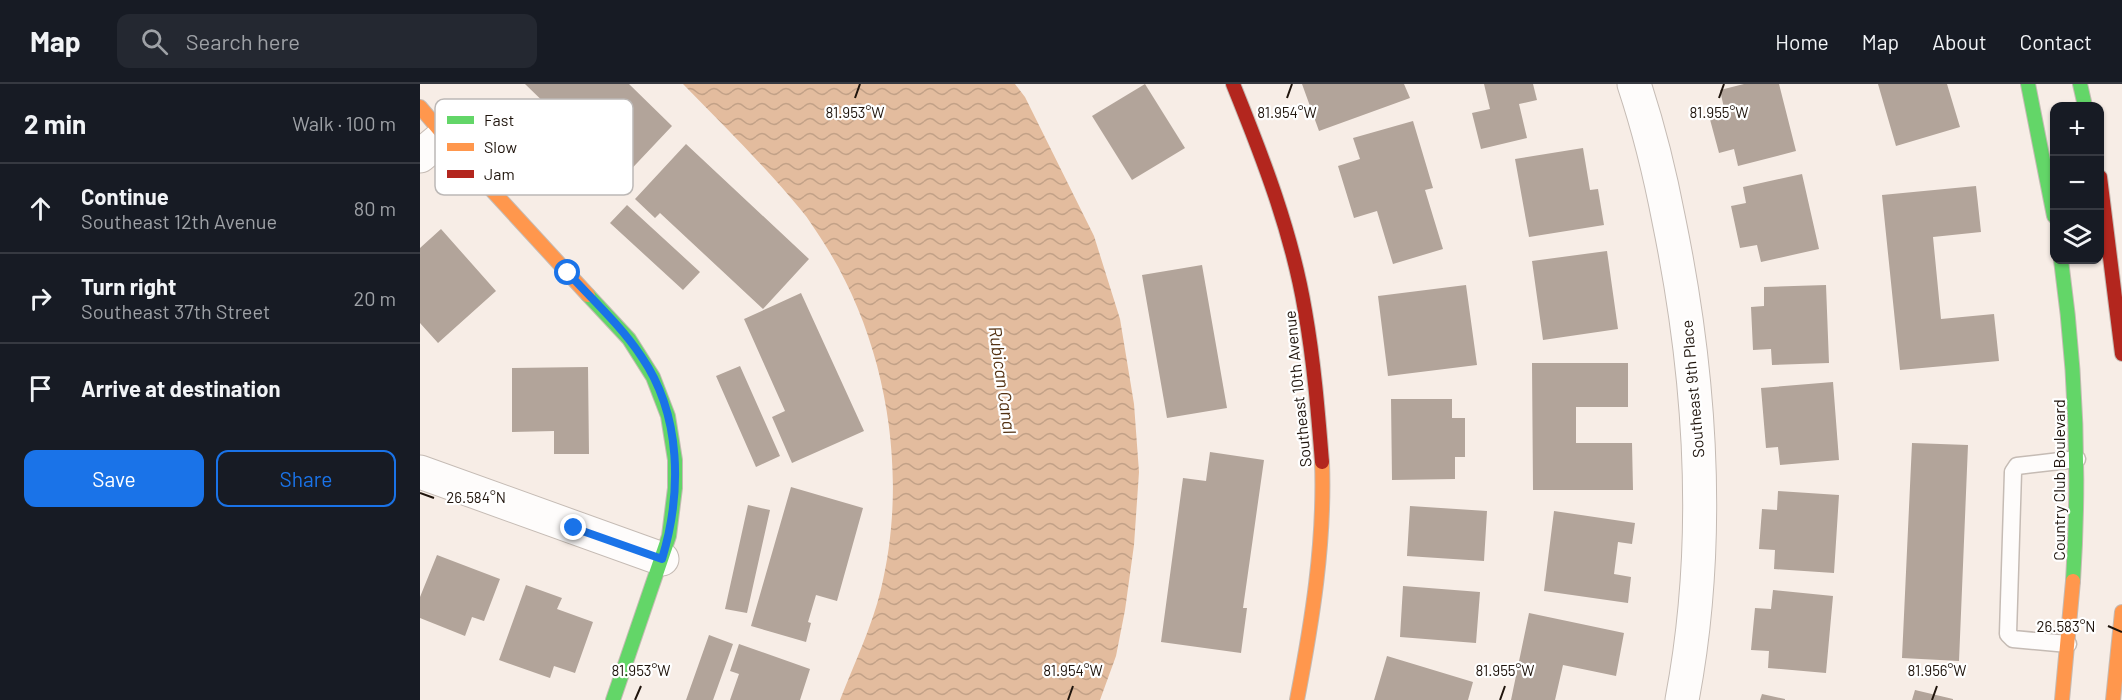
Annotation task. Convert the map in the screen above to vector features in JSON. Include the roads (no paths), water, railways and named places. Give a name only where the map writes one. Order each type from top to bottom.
[{"type":"street","name":"Southeast 10th Avenue","points":[[1233,84],[1259,146],[1288,232],[1313,348],[1321,434],[1323,492],[1320,568],[1315,615],[1297,700]]},
{"type":"street","name":"Southeast 9th Place","points":[[1634,84],[1657,163],[1681,278],[1691,356],[1698,442],[1699,529],[1694,616],[1682,700]]},
{"type":"street","points":[[2028,84],[2054,210]]},
{"type":"street","points":[[2080,84],[2084,102]]},
{"type":"street","points":[[420,107],[432,146]]},
{"type":"street","points":[[482,195],[629,339],[643,357],[668,416],[675,460],[673,510],[669,536],[613,700]]},
{"type":"street","points":[[2104,203],[2122,354]]},
{"type":"street","name":"Country Club Boulevard","points":[[2062,264],[2074,387],[2077,459],[2075,580],[2062,700]]},
{"type":"street","points":[[420,472],[662,559]]},
{"type":"street","points":[[2113,700],[2122,612]]},
{"type":"lane","points":[[2068,644],[2013,639],[2008,634],[2013,472],[2017,466],[2077,459]]},
{"type":"water","name":"Rubican Canal","points":[[683,84],[1015,84],[1025,97],[1094,236],[1120,319],[1134,404],[1139,472],[1134,545],[1116,656],[1100,700],[840,700],[873,617],[889,545],[893,500],[892,454],[877,364],[863,320],[844,279],[809,221],[758,162]]}]
